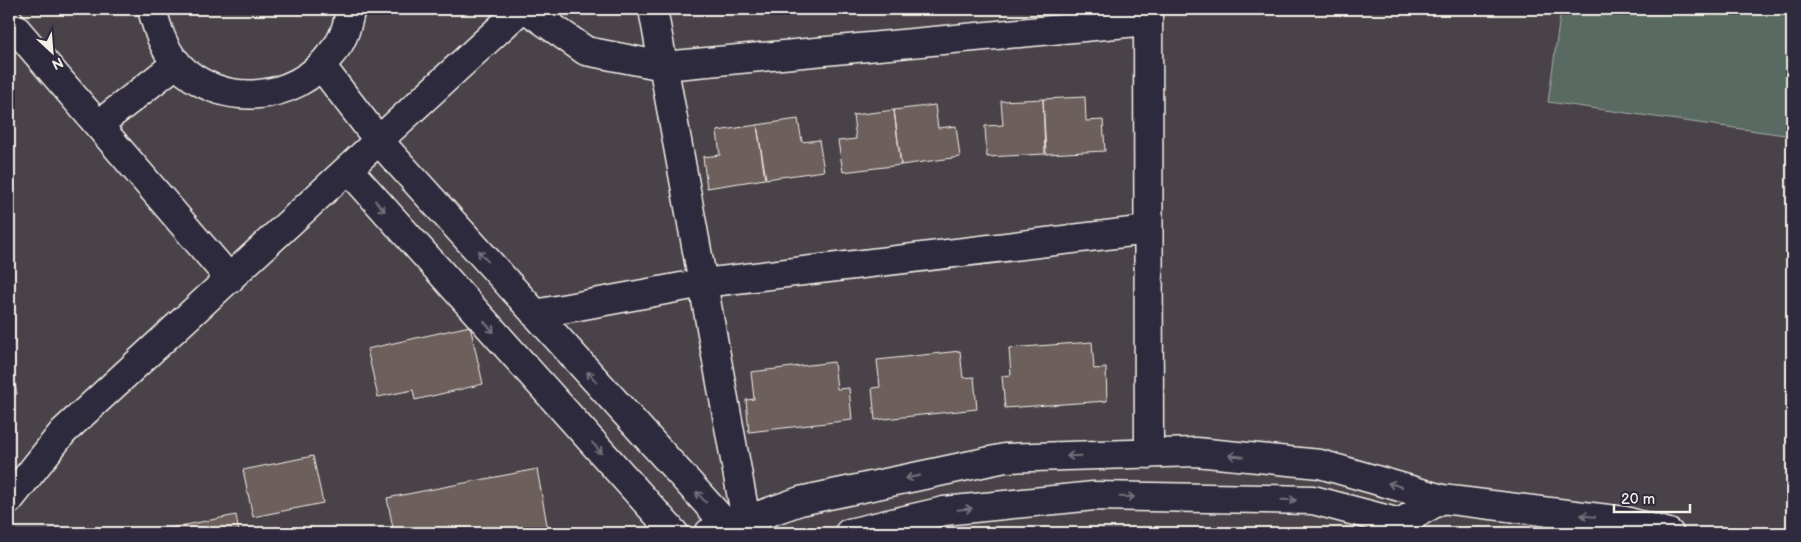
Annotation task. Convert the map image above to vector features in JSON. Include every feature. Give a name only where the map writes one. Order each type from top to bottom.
[{"type":"street","points":[[152,9],[160,37],[177,64],[202,83],[233,93],[264,94],[295,85],[322,67],[342,39],[351,9]]},
{"type":"street","points":[[9,500],[63,432],[521,9]]},
{"type":"street","points":[[526,9],[586,50],[664,66],[1148,15],[1149,454]]},
{"type":"street","points":[[653,9],[703,283],[729,528]]},
{"type":"street","points":[[9,21],[230,279]]},
{"type":"street","points":[[98,125],[177,64]]},
{"type":"street","points":[[322,67],[378,141],[729,528]]},
{"type":"street","points":[[348,169],[674,533]]},
{"type":"street","points":[[535,314],[703,283],[1148,230]]},
{"type":"street","points":[[729,528],[800,501],[1006,458],[1196,452],[1320,464],[1442,498],[1625,521],[1669,533]]},
{"type":"street","points":[[849,533],[944,512],[1094,496],[1313,500],[1390,528],[1442,498]]},
{"type":"shaded area","points":[[9,9],[1792,9],[1792,533],[9,533]]},
{"type":"green space","points":[[1561,9],[1792,9],[1792,136],[1548,102]]},
{"type":"building","points":[[1085,97],[1086,121],[1103,120],[1105,151],[1046,154],[1043,99]]},
{"type":"building","points":[[1043,99],[1045,154],[987,157],[985,126],[1003,125],[1001,101]]},
{"type":"building","points":[[935,105],[938,128],[956,126],[960,157],[901,165],[894,110]]},
{"type":"building","points":[[894,110],[901,165],[843,172],[838,141],[856,139],[853,115]]},
{"type":"building","points":[[798,119],[802,142],[819,140],[824,171],[766,179],[757,125]]},
{"type":"building","points":[[757,125],[765,179],[707,188],[703,157],[720,155],[717,131]]},
{"type":"building","points":[[470,326],[483,384],[415,400],[413,390],[378,397],[367,349]]},
{"type":"building","points":[[1092,342],[1094,369],[1106,368],[1107,401],[1005,408],[1002,376],[1011,375],[1009,348]]},
{"type":"building","points":[[960,351],[963,378],[974,377],[977,409],[875,420],[872,388],[880,387],[877,360]]},
{"type":"building","points":[[9,355],[17,394],[9,396]]},
{"type":"building","points":[[834,362],[837,389],[849,388],[852,420],[749,432],[746,400],[754,399],[751,372]]},
{"type":"building","points":[[313,456],[323,503],[253,517],[243,470]]},
{"type":"building","points":[[537,469],[548,530],[530,533],[394,533],[387,498]]},
{"type":"building","points":[[236,515],[239,533],[167,533],[166,529]]}]
